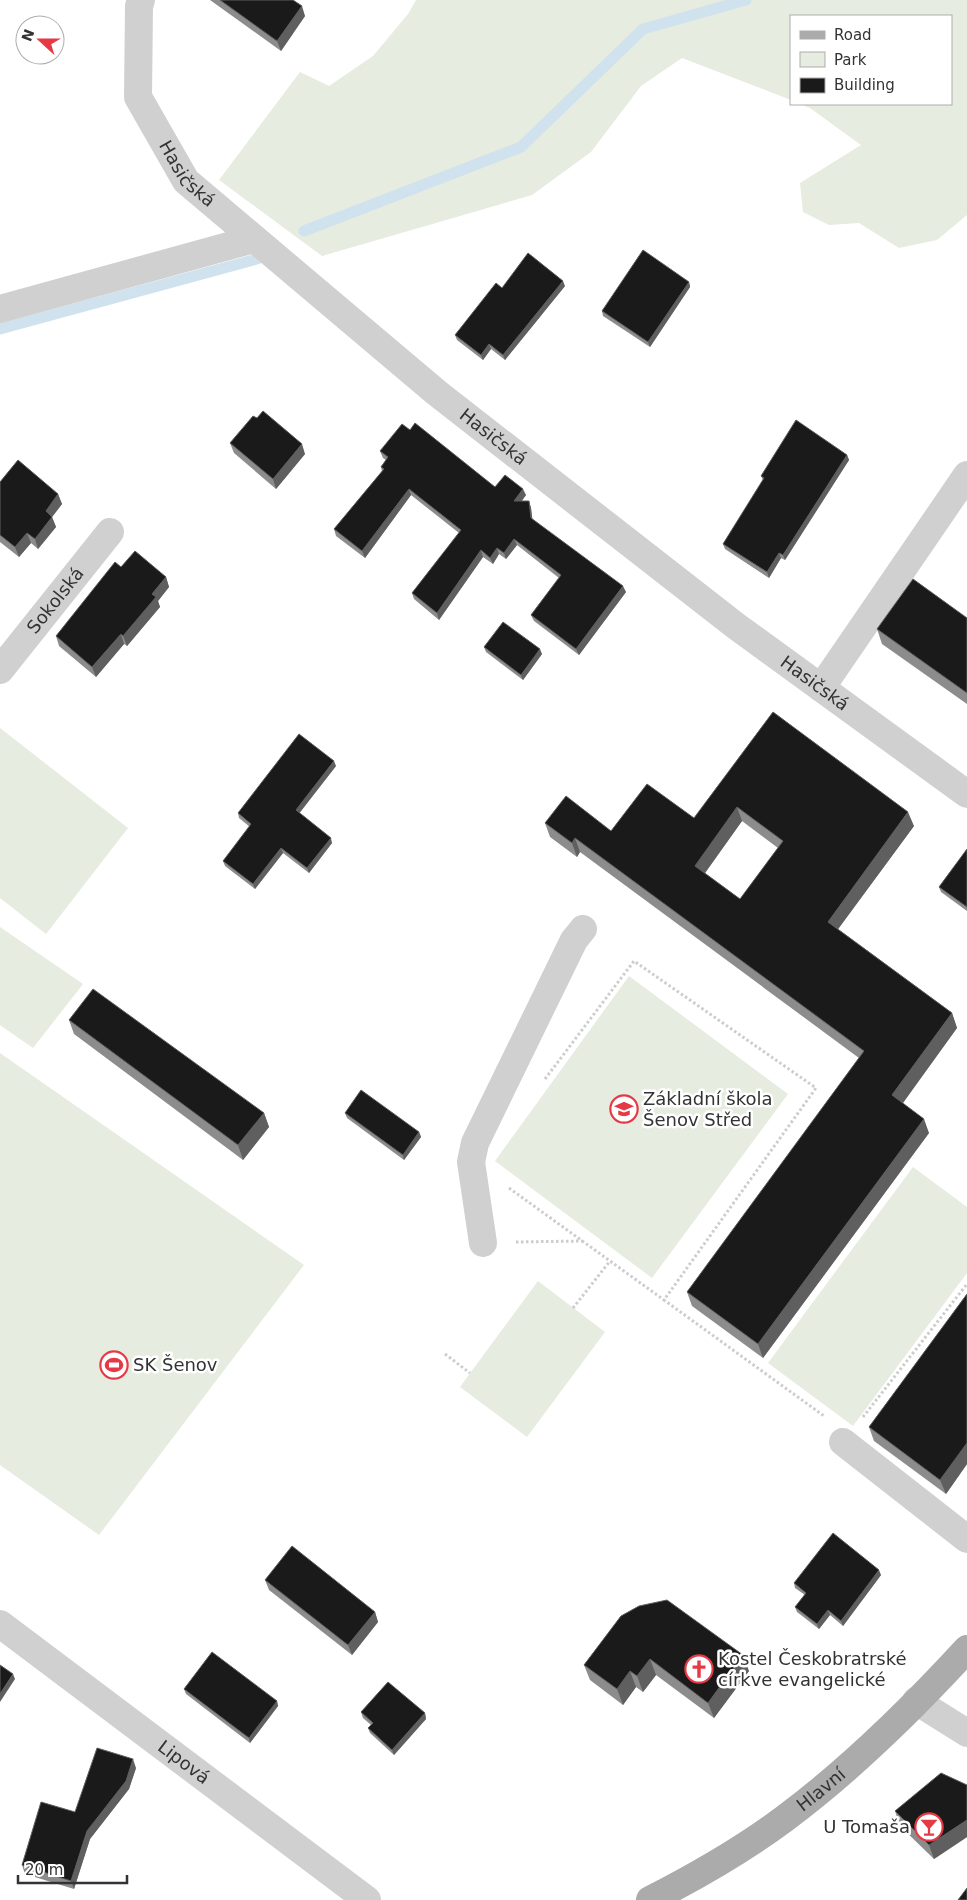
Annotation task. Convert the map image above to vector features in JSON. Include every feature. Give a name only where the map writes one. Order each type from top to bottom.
[{"type":"main road","name":"Hlavní","points":[[650,1900],[710,1868],[784,1819],[846,1769],[916,1702],[967,1649]]},
{"type":"street","name":"Hasičská","points":[[137,2],[138,97],[186,180],[436,393],[736,626],[967,794]]},
{"type":"street","points":[[0,309],[254,239]]},
{"type":"street","points":[[821,688],[967,475]]},
{"type":"street","name":"Sokolská","points":[[0,670],[110,532]]},
{"type":"street","points":[[483,1243],[472,1162],[475,1143],[574,940],[583,929]]},
{"type":"street","points":[[844,1442],[967,1539]]},
{"type":"street","name":"Lipová","points":[[0,1624],[367,1900]]},
{"type":"street","points":[[916,1702],[967,1733]]},
{"type":"path","points":[[545,1080],[634,961],[816,1088],[664,1300]]},
{"type":"path","points":[[503,1184],[838,1426],[844,1442]]},
{"type":"path","points":[[483,1243],[582,1241]]},
{"type":"path","points":[[573,1308],[610,1261]]},
{"type":"path","points":[[844,1442],[967,1284]]},
{"type":"path","points":[[445,1354],[470,1373]]},
{"type":"green space","points":[[416,0],[967,0],[967,215],[937,240],[899,248],[859,223],[829,225],[803,212],[800,183],[861,145],[810,108],[802,105],[952,105],[952,15],[790,15],[790,100],[682,58],[641,86],[591,152],[532,195],[322,256],[219,180],[300,72],[329,86],[373,56],[408,14]]},
{"type":"green space","points":[[0,728],[128,828],[46,934],[0,898]]},
{"type":"green space","points":[[0,927],[83,984],[33,1048],[0,1025]]},
{"type":"green space","points":[[629,976],[788,1094],[652,1278],[495,1161]]},
{"type":"green space","name":"SK Šenov","points":[[0,1053],[304,1265],[99,1535],[0,1465]]},
{"type":"green space","points":[[913,1167],[967,1207],[967,1273],[853,1426],[768,1363]]},
{"type":"green space","points":[[538,1281],[605,1332],[527,1437],[460,1387]]},
{"type":"building","points":[[220,0],[293,0],[302,6],[277,41]]},
{"type":"building","points":[[643,250],[689,282],[648,342],[602,311]]},
{"type":"building","points":[[528,253],[563,281],[503,355],[489,344],[481,355],[455,335],[496,283],[502,288]]},
{"type":"building","points":[[263,411],[302,444],[273,479],[230,443],[253,416],[257,418]]},
{"type":"building","points":[[796,420],[847,455],[783,555],[779,553],[767,572],[723,544],[764,478],[761,476]]},
{"type":"building","points":[[415,423],[495,487],[505,475],[523,489],[514,501],[529,501],[531,518],[623,586],[576,649],[531,615],[561,575],[514,539],[504,553],[497,548],[490,558],[481,550],[437,613],[412,593],[461,530],[409,489],[362,551],[334,529],[384,469],[381,467],[388,457],[380,451],[402,424],[410,430]]},
{"type":"building","points":[[18,460],[58,494],[46,511],[52,517],[35,539],[27,533],[15,547],[0,535],[0,482]]},
{"type":"building","points":[[135,551],[166,577],[152,594],[156,597],[123,636],[121,634],[92,667],[56,636],[115,562],[121,567]]},
{"type":"building","points":[[913,579],[967,618],[967,693],[877,629]]},
{"type":"building","points":[[503,622],[540,649],[521,675],[484,647]]},
{"type":"building","points":[[773,712],[908,812],[828,922],[952,1013],[892,1095],[924,1119],[758,1344],[687,1292],[864,1051],[575,838],[572,843],[545,823],[566,796],[611,831],[647,784],[694,818]],"holes":[[[737,807],[783,841],[740,899],[695,866]]]},
{"type":"building","points":[[299,734],[334,761],[296,810],[331,838],[307,868],[281,848],[253,884],[223,861],[251,824],[238,813]]},
{"type":"building","points":[[967,849],[967,907],[939,887]]},
{"type":"building","points":[[93,989],[264,1113],[238,1145],[69,1020]]},
{"type":"building","points":[[361,1090],[419,1132],[403,1155],[345,1113]]},
{"type":"building","points":[[967,1294],[967,1443],[940,1480],[869,1427]]},
{"type":"building","points":[[833,1533],[879,1570],[841,1621],[828,1610],[817,1624],[795,1607],[806,1593],[794,1583]]},
{"type":"building","points":[[292,1546],[375,1612],[348,1645],[265,1580]]},
{"type":"building","points":[[667,1600],[743,1655],[708,1703],[650,1659],[637,1676],[630,1671],[617,1689],[584,1665],[621,1616],[639,1606]]},
{"type":"building","points":[[212,1652],[277,1701],[249,1738],[184,1689]]},
{"type":"building","points":[[0,1665],[13,1674],[0,1694]]},
{"type":"building","points":[[388,1682],[425,1713],[392,1750],[368,1728],[373,1723],[361,1712]]},
{"type":"building","points":[[97,1748],[133,1759],[126,1781],[87,1831],[71,1881],[22,1865],[41,1802],[75,1812]]},
{"type":"building","points":[[941,1773],[967,1785],[967,1820],[929,1845],[895,1811]]},
{"type":"building","points":[[967,1888],[967,1900],[958,1900]]},
{"type":"waterway","points":[[304,231],[521,147],[643,29],[746,0]]},
{"type":"waterway","points":[[0,329],[257,259]]},
{"type":"place","name":"Základní škola Šenov Střed","points":[[624,1109]]},
{"type":"place","name":"SK Šenov","points":[[114,1365]]},
{"type":"place","name":"Kostel Českobratrské církve evangelické","points":[[699,1669]]},
{"type":"place","name":"U Tomaša","points":[[929,1827]]}]
